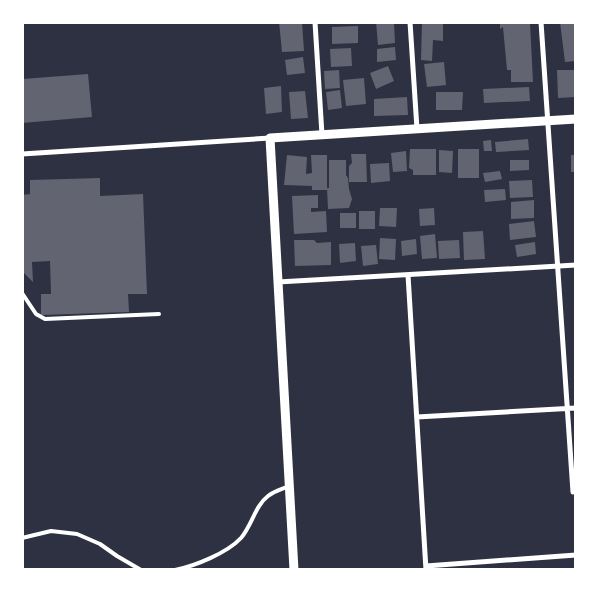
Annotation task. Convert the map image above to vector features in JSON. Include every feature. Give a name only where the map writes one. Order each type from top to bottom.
[{"type":"street","points":[[315,22],[322,135]]},
{"type":"street","points":[[410,22],[417,129]]},
{"type":"street","points":[[541,22],[573,492]]},
{"type":"street","points":[[22,154],[576,119]]},
{"type":"street","points":[[270,138],[294,570]]},
{"type":"street","points":[[278,282],[576,265]]},
{"type":"street","points":[[408,275],[426,568],[576,555]]},
{"type":"street","points":[[417,417],[576,408]]},
{"type":"lane","points":[[22,293],[36,314],[46,319],[159,314]]},
{"type":"lane","points":[[175,570],[187,568],[220,552],[240,538],[262,501],[269,494],[289,486]]},
{"type":"lane","points":[[22,538],[51,531],[77,534],[100,544],[141,570]]},
{"type":"building","points":[[279,22],[302,22],[304,51],[282,52]]},
{"type":"building","points":[[376,22],[394,22],[395,43],[378,45]]},
{"type":"building","points":[[422,22],[443,22],[443,41],[433,40],[432,61],[421,60]]},
{"type":"building","points":[[500,22],[530,22],[533,82],[511,82],[511,70],[507,70],[503,27],[500,29]]},
{"type":"building","points":[[560,22],[576,22],[576,61],[565,62]]},
{"type":"building","points":[[358,26],[358,43],[332,44],[332,27]]},
{"type":"building","points":[[395,47],[396,60],[377,62],[377,49]]},
{"type":"building","points":[[351,48],[352,66],[331,67],[330,49]]},
{"type":"building","points":[[303,57],[305,73],[287,75],[285,60]]},
{"type":"building","points":[[444,62],[446,85],[427,87],[424,64]]},
{"type":"building","points":[[388,66],[394,81],[376,89],[370,73]]},
{"type":"building","points":[[339,70],[340,88],[325,89],[324,71]]},
{"type":"building","points":[[557,70],[576,70],[576,97],[558,98]]},
{"type":"building","points":[[88,74],[92,117],[22,123],[22,79]]},
{"type":"building","points":[[364,78],[366,104],[346,106],[343,80]]},
{"type":"building","points":[[281,86],[282,112],[266,114],[264,88]]},
{"type":"building","points":[[529,87],[530,101],[484,103],[483,89]]},
{"type":"building","points":[[340,90],[342,108],[328,110],[326,92]]},
{"type":"building","points":[[305,91],[308,118],[291,119],[289,92]]},
{"type":"building","points":[[436,92],[463,92],[462,110],[436,110]]},
{"type":"building","points":[[407,97],[408,115],[374,116],[374,99]]},
{"type":"building","points":[[528,139],[529,150],[496,152],[495,142]]},
{"type":"building","points":[[491,140],[492,151],[484,151],[483,141]]},
{"type":"building","points":[[410,149],[436,149],[436,175],[413,175],[413,170],[409,168]]},
{"type":"building","points":[[458,149],[479,149],[479,178],[458,178]]},
{"type":"building","points":[[439,150],[453,151],[452,173],[439,172]]},
{"type":"building","points":[[406,151],[407,171],[393,172],[391,153]]},
{"type":"building","points":[[351,154],[366,154],[367,182],[349,182],[349,166],[352,163]]},
{"type":"building","points":[[287,155],[307,157],[306,174],[312,173],[311,155],[327,155],[327,190],[312,190],[312,186],[284,185]]},
{"type":"building","points":[[571,155],[576,155],[576,172],[571,172]]},
{"type":"building","points":[[329,160],[346,160],[346,175],[352,199],[349,208],[328,209]]},
{"type":"building","points":[[510,160],[529,160],[529,170],[510,171]]},
{"type":"building","points":[[389,163],[390,181],[371,183],[370,164]]},
{"type":"building","points":[[500,171],[502,179],[485,182],[483,173]]},
{"type":"building","points":[[100,178],[100,196],[143,194],[147,294],[128,294],[129,312],[41,315],[41,294],[51,294],[50,261],[32,262],[33,282],[22,271],[22,195],[30,194],[30,180]]},
{"type":"building","points":[[532,180],[533,197],[510,198],[509,181]]},
{"type":"building","points":[[505,189],[506,200],[485,202],[484,190]]},
{"type":"building","points":[[318,195],[318,208],[311,208],[311,212],[326,211],[327,232],[294,234],[292,196]]},
{"type":"building","points":[[534,200],[534,218],[511,219],[511,202]]},
{"type":"building","points":[[380,208],[397,208],[396,227],[379,226]]},
{"type":"building","points":[[434,208],[435,225],[420,226],[419,209]]},
{"type":"building","points":[[359,211],[375,211],[375,229],[359,229]]},
{"type":"building","points":[[340,213],[356,213],[356,228],[340,228]]},
{"type":"building","points":[[534,221],[536,237],[510,240],[509,224]]},
{"type":"building","points":[[483,231],[485,259],[464,260],[463,232]]},
{"type":"building","points":[[435,234],[437,258],[422,259],[420,236]]},
{"type":"building","points":[[380,238],[396,239],[395,260],[379,259]]},
{"type":"building","points":[[416,239],[417,254],[402,256],[401,241]]},
{"type":"building","points":[[294,240],[314,240],[317,243],[331,242],[331,265],[295,266]]},
{"type":"building","points":[[459,240],[460,258],[439,259],[438,241]]},
{"type":"building","points":[[535,242],[536,254],[517,257],[515,245]]},
{"type":"building","points":[[355,243],[356,261],[340,263],[339,244]]},
{"type":"building","points":[[376,245],[378,264],[363,266],[361,246]]}]
